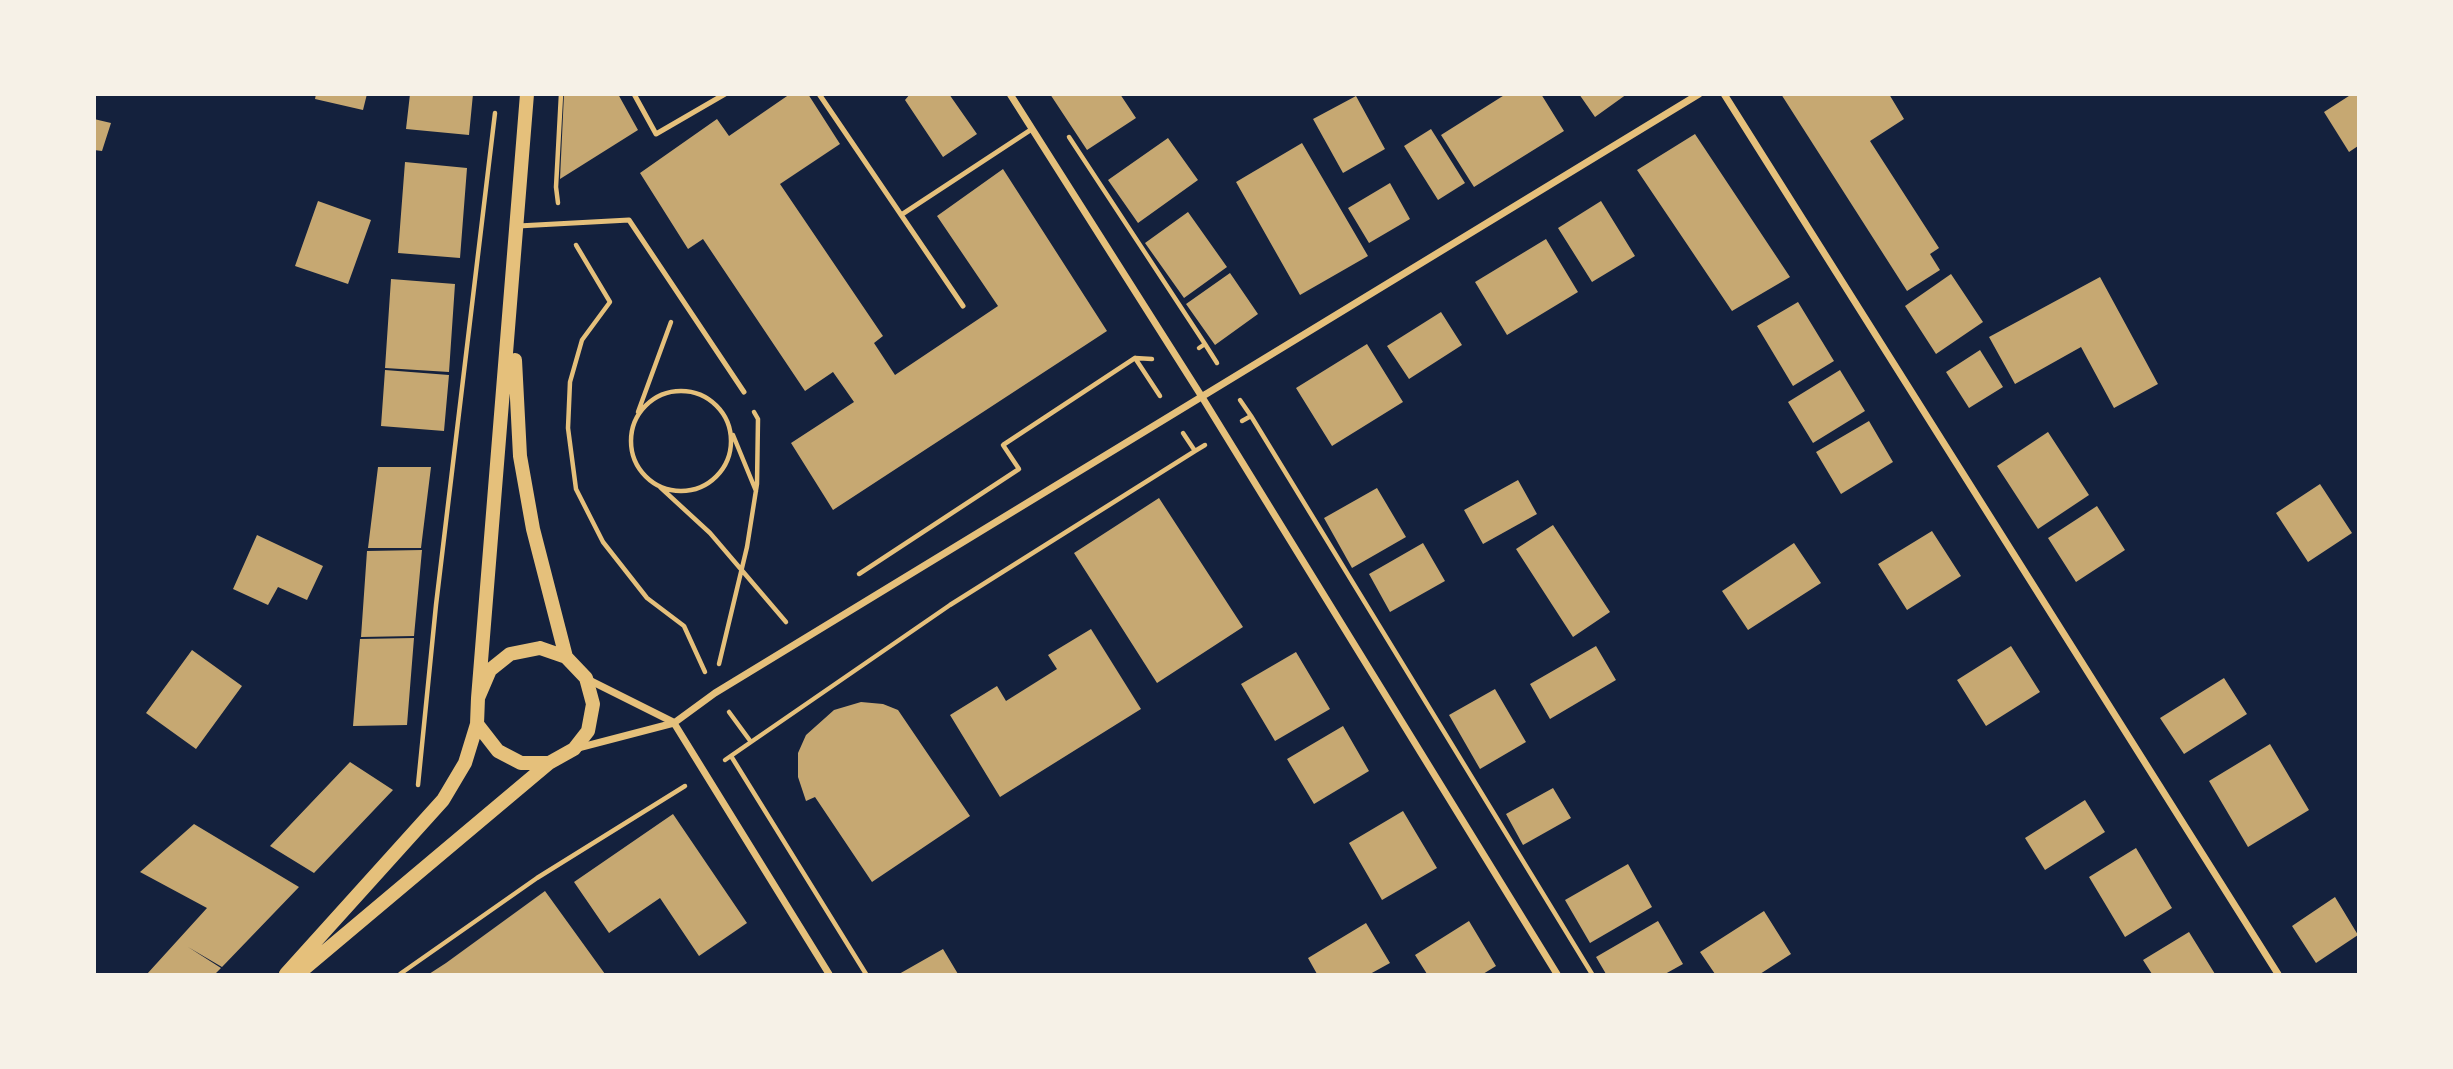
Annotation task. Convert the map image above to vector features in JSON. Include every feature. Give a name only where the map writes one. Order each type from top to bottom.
[{"type":"main road","points":[[286,975],[443,800],[465,763],[477,724],[512,314],[527,94]]},
{"type":"main road","points":[[512,314],[520,456],[533,529],[566,657]]},
{"type":"main road","points":[[298,975],[549,763],[574,749],[588,731],[593,704],[586,678],[566,657],[540,648],[510,653],[490,670],[478,698]]},
{"type":"main road","points":[[477,724],[498,751],[521,762],[549,763]]},
{"type":"street","points":[[1010,94],[1202,397],[1557,975]]},
{"type":"street","points":[[574,749],[674,723],[715,693],[1699,94]]},
{"type":"street","points":[[1724,94],[2278,975]]},
{"type":"street","points":[[586,678],[674,723],[830,975]]},
{"type":"lane","points":[[634,94],[656,134],[725,94]]},
{"type":"lane","points":[[819,94],[963,306]]},
{"type":"lane","points":[[901,215],[1032,129]]},
{"type":"lane","points":[[518,226],[629,220],[744,392]]},
{"type":"path","points":[[409,796],[418,786],[455,441],[496,107]]},
{"type":"path","points":[[1063,128],[1205,344]]},
{"type":"path","points":[[680,296],[637,416],[631,448],[646,477],[660,486],[710,533],[786,622]]},
{"type":"path","points":[[610,302],[582,340],[570,382],[568,429],[576,489],[603,542],[647,598],[684,626],[715,693],[751,742]]},
{"type":"path","points":[[856,576],[1019,470],[1003,445],[1135,358]]},
{"type":"path","points":[[637,416],[648,403],[662,394],[678,390],[696,392],[711,400],[730,427],[756,492]]},
{"type":"path","points":[[730,659],[719,666],[742,569],[756,492],[758,419],[744,392]]},
{"type":"path","points":[[1251,416],[1592,975]]},
{"type":"path","points":[[660,486],[675,491],[691,490],[706,484],[719,474],[728,460],[730,427]]},
{"type":"path","points":[[400,975],[537,878],[705,773],[950,606],[1195,451]]},
{"type":"path","points":[[775,630],[797,615]]},
{"type":"path","points":[[731,756],[866,975]]},
{"type":"building","points":[[316,94],[367,94],[363,110],[315,99]]},
{"type":"building","points":[[410,94],[473,94],[469,135],[406,129]]},
{"type":"building","points":[[564,94],[618,94],[638,130],[560,179]]},
{"type":"building","points":[[790,94],[808,94],[840,144],[780,184],[883,336],[874,343],[895,375],[998,306],[937,216],[1003,169],[1107,331],[833,510],[791,443],[854,402],[833,372],[805,391],[703,239],[688,249],[640,173],[717,119],[729,136]]},
{"type":"building","points":[[910,94],[949,94],[977,134],[943,157],[905,100]]},
{"type":"building","points":[[1050,94],[1120,94],[1136,118],[1087,150]]},
{"type":"building","points":[[1506,94],[1541,94],[1564,131],[1474,187],[1441,135]]},
{"type":"building","points":[[1579,94],[1627,94],[1595,117]]},
{"type":"building","points":[[1781,94],[1889,94],[1904,119],[1870,141],[1939,248],[1930,254],[1940,270],[1907,291]]},
{"type":"building","points":[[2352,94],[2358,94],[2358,146],[2349,152],[2324,112]]},
{"type":"building","points":[[1356,96],[1385,149],[1343,173],[1313,119]]},
{"type":"building","points":[[94,119],[111,123],[102,151],[94,150]]},
{"type":"building","points":[[1431,129],[1465,183],[1438,200],[1404,146]]},
{"type":"building","points":[[1695,134],[1790,277],[1732,311],[1637,170]]},
{"type":"building","points":[[1168,138],[1198,180],[1138,223],[1108,180]]},
{"type":"building","points":[[1302,143],[1368,256],[1300,295],[1236,182]]},
{"type":"building","points":[[405,162],[467,168],[460,258],[398,253]]},
{"type":"building","points":[[1390,183],[1410,219],[1369,243],[1348,208]]},
{"type":"building","points":[[318,201],[371,220],[348,284],[295,266]]},
{"type":"building","points":[[1601,201],[1635,256],[1592,282],[1558,228]]},
{"type":"building","points":[[1188,212],[1227,267],[1184,298],[1145,243]]},
{"type":"building","points":[[1546,239],[1578,292],[1507,335],[1475,282]]},
{"type":"building","points":[[1230,273],[1258,314],[1215,345],[1186,304]]},
{"type":"building","points":[[1951,274],[1983,322],[1936,354],[1905,306]]},
{"type":"building","points":[[2100,277],[2158,384],[2114,408],[2081,347],[2015,384],[1989,337]]},
{"type":"building","points":[[391,279],[455,284],[449,372],[385,368]]},
{"type":"building","points":[[1798,302],[1834,361],[1793,386],[1757,326]]},
{"type":"building","points":[[1441,312],[1462,345],[1409,379],[1387,346]]},
{"type":"building","points":[[1367,344],[1403,402],[1332,446],[1296,388]]},
{"type":"building","points":[[1980,350],[2003,387],[1969,408],[1946,372]]},
{"type":"building","points":[[385,370],[449,375],[444,431],[381,426]]},
{"type":"building","points":[[1840,370],[1865,411],[1813,443],[1788,402]]},
{"type":"building","points":[[1869,421],[1893,462],[1841,494],[1816,452]]},
{"type":"building","points":[[2048,432],[2089,495],[2038,529],[1997,466]]},
{"type":"building","points":[[378,467],[431,467],[421,548],[368,548]]},
{"type":"building","points":[[1518,480],[1537,514],[1483,544],[1464,510]]},
{"type":"building","points":[[2320,484],[2352,533],[2308,562],[2276,513]]},
{"type":"building","points":[[1377,488],[1406,537],[1352,568],[1324,518]]},
{"type":"building","points":[[1159,498],[1243,627],[1157,683],[1074,553]]},
{"type":"building","points":[[2097,506],[2125,550],[2076,582],[2048,538]]},
{"type":"building","points":[[1553,525],[1610,612],[1573,637],[1516,549]]},
{"type":"building","points":[[1932,531],[1961,576],[1907,610],[1878,564]]},
{"type":"building","points":[[257,535],[323,566],[307,600],[278,587],[268,605],[233,589]]},
{"type":"building","points":[[1423,543],[1445,581],[1390,612],[1369,574]]},
{"type":"building","points":[[1794,543],[1821,583],[1748,630],[1722,591]]},
{"type":"building","points":[[422,550],[414,636],[361,637],[367,551]]},
{"type":"building","points":[[1091,629],[1141,709],[1000,797],[950,715],[997,686],[1006,701],[1057,669],[1048,655]]},
{"type":"building","points":[[414,638],[407,725],[353,726],[360,639]]},
{"type":"building","points":[[1596,646],[1616,680],[1550,719],[1530,684]]},
{"type":"building","points":[[2011,646],[2040,692],[1986,726],[1957,680]]},
{"type":"building","points":[[192,650],[242,686],[196,749],[146,713]]},
{"type":"building","points":[[1296,652],[1330,709],[1275,741],[1241,684]]},
{"type":"building","points":[[2224,678],[2247,714],[2184,754],[2160,718]]},
{"type":"building","points":[[1495,689],[1526,742],[1480,769],[1449,715]]},
{"type":"building","points":[[861,702],[883,704],[898,710],[970,816],[872,882],[815,797],[806,801],[798,777],[798,753],[806,735],[834,710]]},
{"type":"building","points":[[1343,726],[1369,771],[1314,804],[1287,759]]},
{"type":"building","points":[[2270,744],[2309,810],[2248,847],[2209,781]]},
{"type":"building","points":[[350,762],[393,790],[314,873],[270,846]]},
{"type":"building","points":[[1553,788],[1571,818],[1523,845],[1506,814]]},
{"type":"building","points":[[2085,800],[2105,832],[2045,870],[2025,838]]},
{"type":"building","points":[[1403,811],[1437,868],[1382,900],[1349,843]]},
{"type":"building","points":[[673,814],[747,923],[699,956],[660,898],[609,933],[574,882]]},
{"type":"building","points":[[194,824],[299,887],[222,967],[188,947],[221,968],[215,974],[147,974],[207,908],[140,872]]},
{"type":"building","points":[[2136,848],[2172,908],[2125,937],[2089,877]]},
{"type":"building","points":[[1628,864],[1652,907],[1590,943],[1565,900]]},
{"type":"building","points":[[545,891],[605,974],[429,974],[446,963]]},
{"type":"building","points":[[2335,897],[2358,935],[2316,963],[2292,926]]},
{"type":"building","points":[[1764,911],[1791,954],[1760,974],[1715,974],[1700,952]]},
{"type":"building","points":[[1469,921],[1496,966],[1483,974],[1427,974],[1415,955]]},
{"type":"building","points":[[1658,921],[1683,964],[1665,974],[1606,974],[1596,957]]},
{"type":"building","points":[[1366,923],[1390,963],[1370,974],[1317,974],[1308,958]]},
{"type":"building","points":[[2189,932],[2215,974],[2152,974],[2143,960]]},
{"type":"building","points":[[943,949],[958,974],[899,974]]}]
